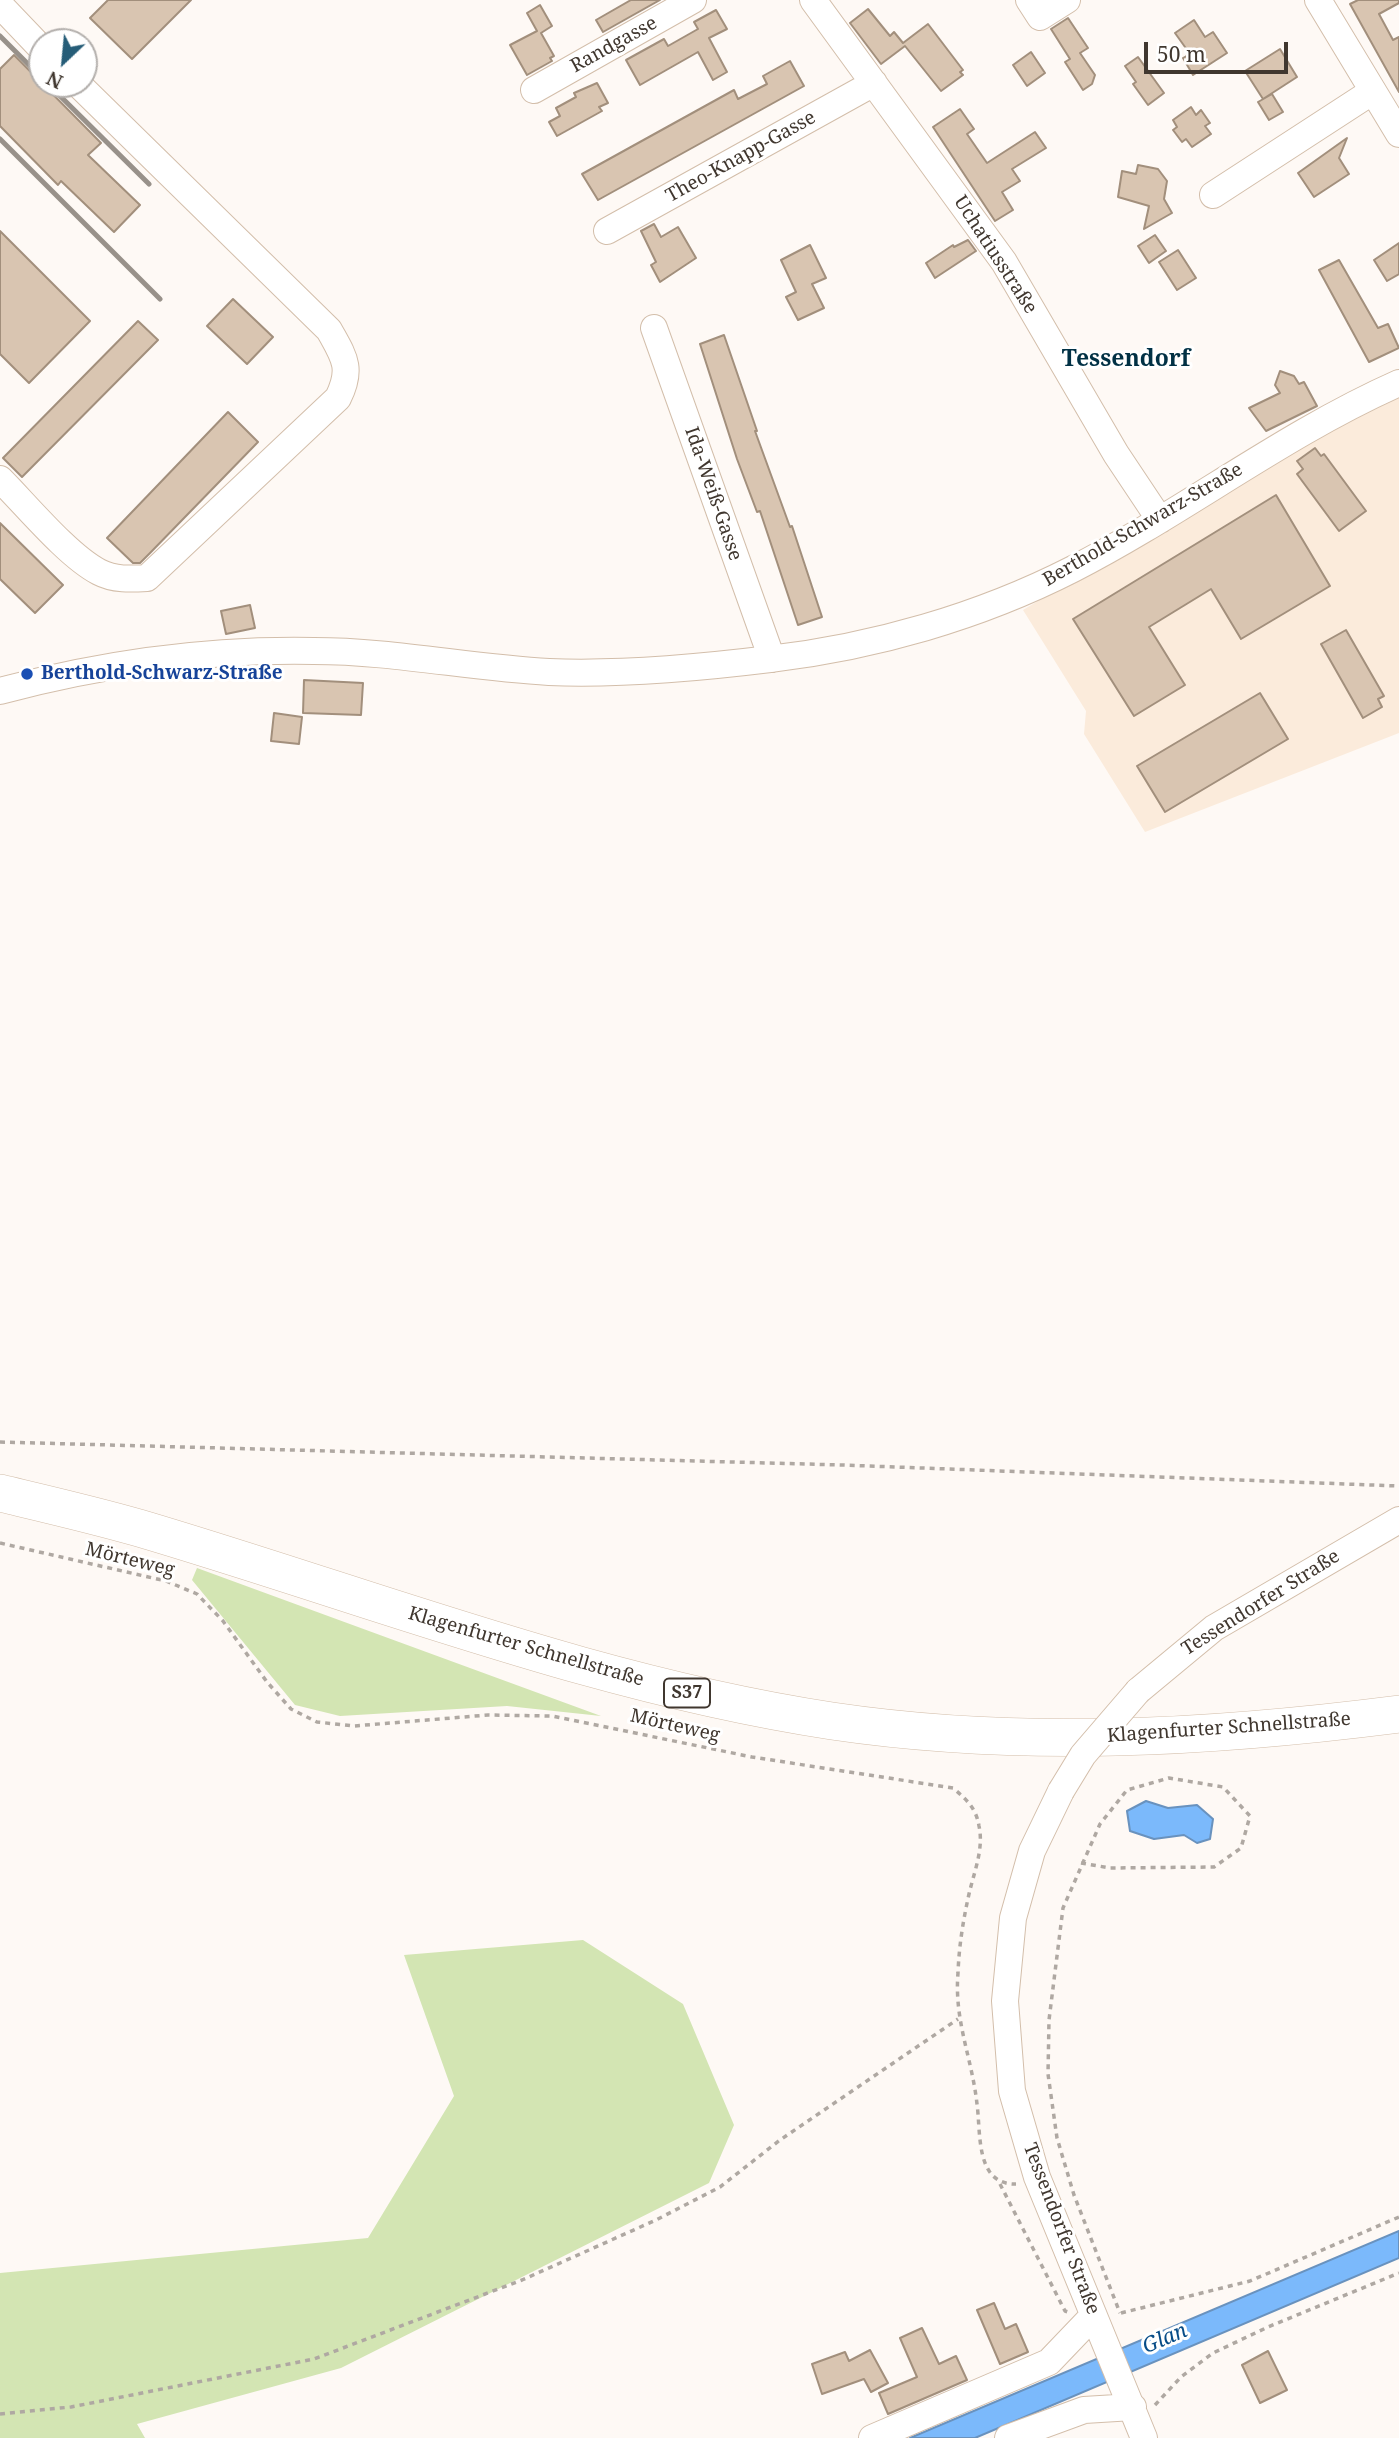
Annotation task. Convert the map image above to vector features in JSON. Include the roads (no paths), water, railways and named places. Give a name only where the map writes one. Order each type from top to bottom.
[{"type":"highway","name":"Klagenfurter Schnellstraße","points":[[0,1493],[137,1528],[573,1664],[696,1695],[833,1721],[990,1737],[1144,1738],[1317,1724],[1399,1714]]},
{"type":"street","name":"Randgasse","points":[[534,90],[693,0]]},
{"type":"street","name":"Uchatiusstraße","points":[[813,0],[1004,262],[1116,454],[1160,520]]},
{"type":"street","points":[[1029,0],[1040,17],[1067,0]]},
{"type":"street","points":[[1318,0],[1399,134]]},
{"type":"street","points":[[0,5],[28,34]]},
{"type":"street","name":"Theo-Knapp-Gasse","points":[[607,231],[874,83]]},
{"type":"street","points":[[1213,195],[1373,91]]},
{"type":"street","points":[[0,479],[78,556],[99,572],[123,579],[147,578],[338,398],[347,379],[345,358],[329,330],[92,98]]},
{"type":"street","name":"Ida-Weiß-Gasse","points":[[654,328],[772,659]]},
{"type":"street","name":"Berthold-Schwarz-Straße","points":[[0,691],[44,679],[137,664],[272,652],[352,652],[548,672],[613,673],[772,659],[890,636],[960,616],[1073,569],[1160,520],[1340,410],[1399,383]]},
{"type":"street","name":"Tessendorfer Straße","points":[[1144,2438],[1037,2177],[1012,2091],[1005,2001],[1013,1918],[1022,1883],[1032,1851],[1061,1791],[1083,1755],[1138,1691],[1214,1628],[1399,1520]]},
{"type":"street","points":[[872,2438],[1049,2362],[1093,2316]]},
{"type":"street","points":[[1008,2438],[1084,2410],[1129,2398]]},
{"type":"water","points":[[1146,1801],[1168,1808],[1197,1805],[1213,1819],[1210,1839],[1197,1843],[1184,1835],[1154,1839],[1130,1831],[1127,1811]]},
{"type":"water","name":"Glan","points":[[1399,2231],[1399,2258],[975,2438],[910,2438]]},
{"type":"railway","points":[[0,36],[28,64]]},
{"type":"railway","points":[[62,98],[149,184]]},
{"type":"railway","points":[[0,139],[160,299]]},
{"type":"place","name":"Berthold-Schwarz-Straße","points":[[27,674]]},
{"type":"district","name":"Tessendorf","points":[[1126,359]]}]
